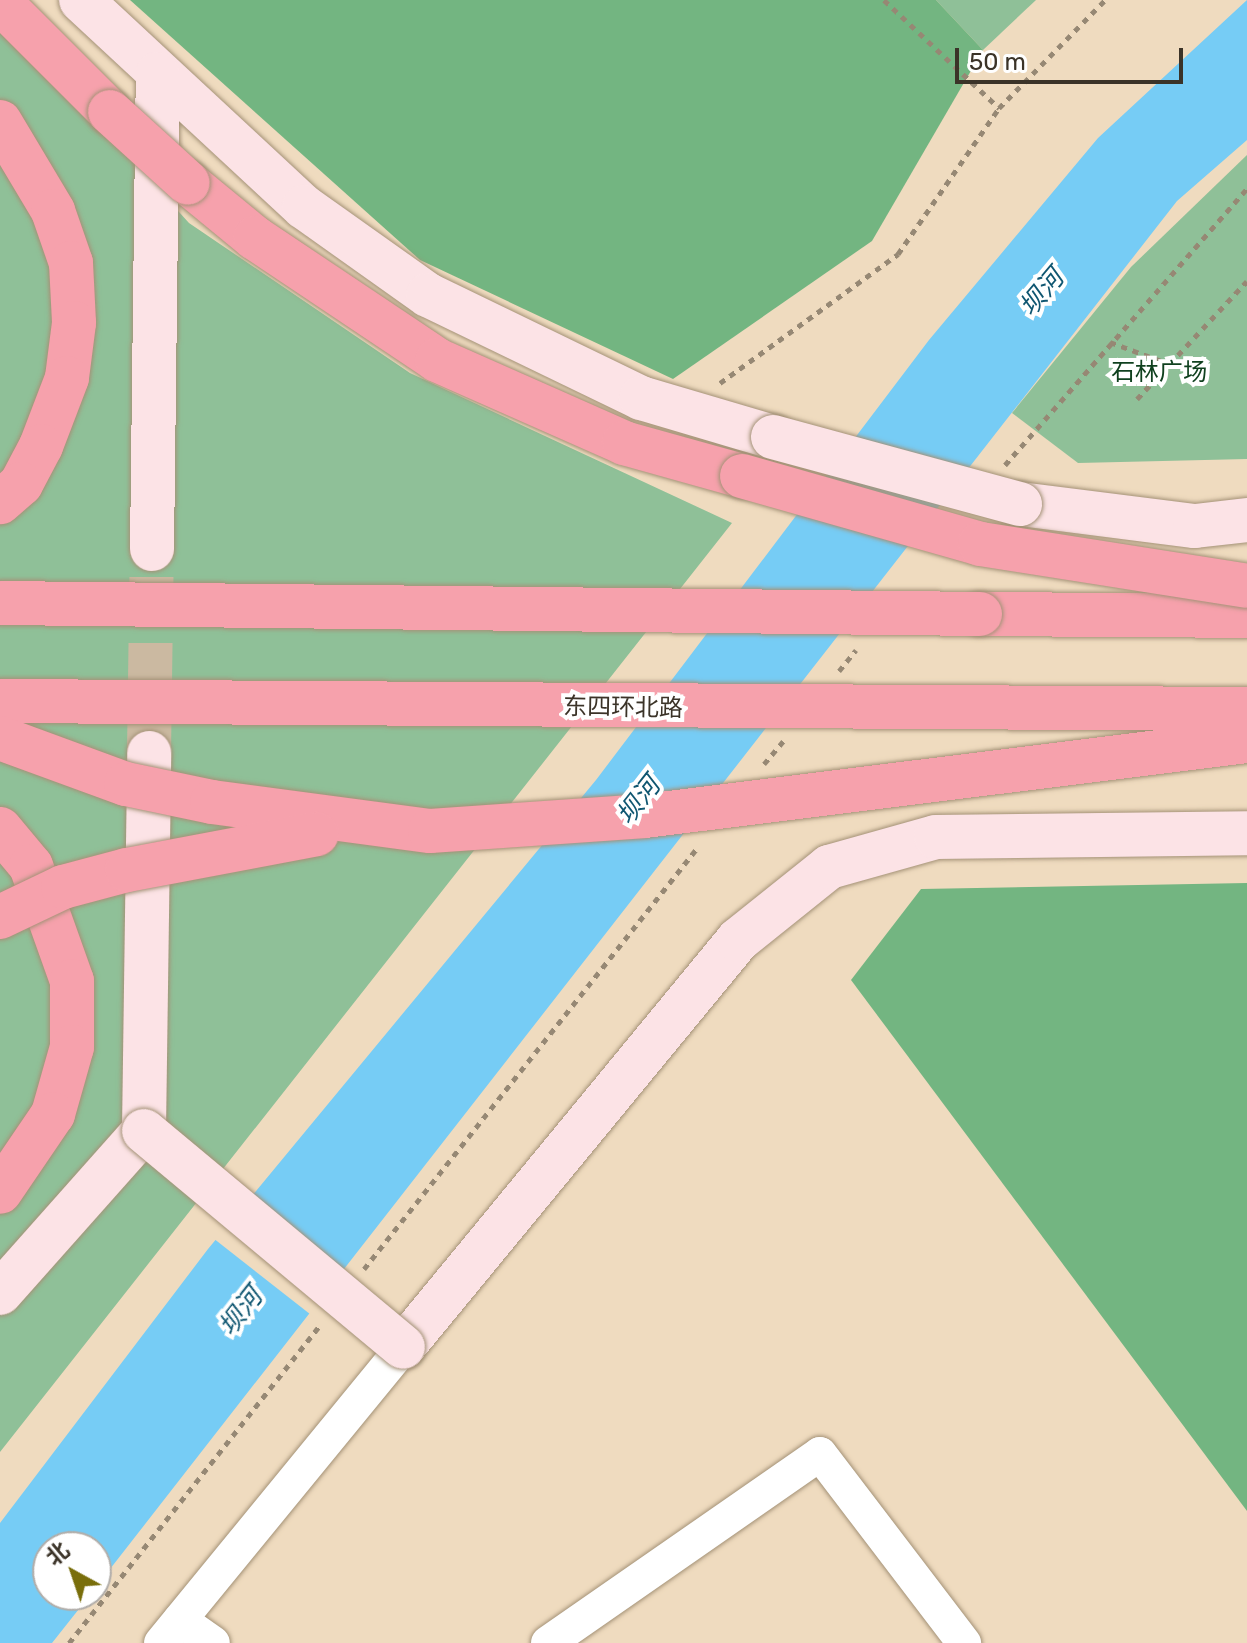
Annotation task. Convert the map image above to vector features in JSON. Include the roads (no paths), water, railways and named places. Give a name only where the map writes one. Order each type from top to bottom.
[{"type":"highway","points":[[0,2],[110,112],[188,183],[255,238],[437,360],[624,443],[980,544],[1247,586]]},
{"type":"highway","points":[[0,122],[53,211],[71,263],[67,378],[41,446],[21,484],[0,502]]},
{"type":"highway","points":[[0,603],[1247,616]]},
{"type":"highway","name":"东四环北路","points":[[0,701],[1247,709]]},
{"type":"highway","points":[[0,738],[126,784],[381,826],[430,831],[645,816],[1247,741]]},
{"type":"highway","points":[[0,917],[63,887],[127,870],[267,840],[381,826]]},
{"type":"highway","points":[[0,829],[31,866],[72,981],[72,1047],[53,1114],[0,1192]]},
{"type":"street","points":[[81,0],[304,207],[428,295],[641,398],[773,437],[1195,526],[1247,520]]},
{"type":"street","points":[[152,549],[158,74]]},
{"type":"street","points":[[0,1293],[144,1131],[149,753]]},
{"type":"street","points":[[213,1643],[171,1632],[738,940],[829,867],[936,837],[1247,833]]},
{"type":"street","points":[[144,1131],[403,1347]]},
{"type":"street","points":[[548,1643],[820,1454],[964,1643]]},
{"type":"water","name":"坝河","points":[[1247,0],[1247,140],[1177,201],[112,1566],[112,1531],[32,1531],[32,1611],[77,1611],[52,1643],[0,1643],[0,1523],[208,1249],[596,780],[929,340],[1098,138]]},
{"type":"tunnel","points":[[149,753],[152,549]]},
{"type":"park label","name":"石林广场","points":[[1159,373]]}]
